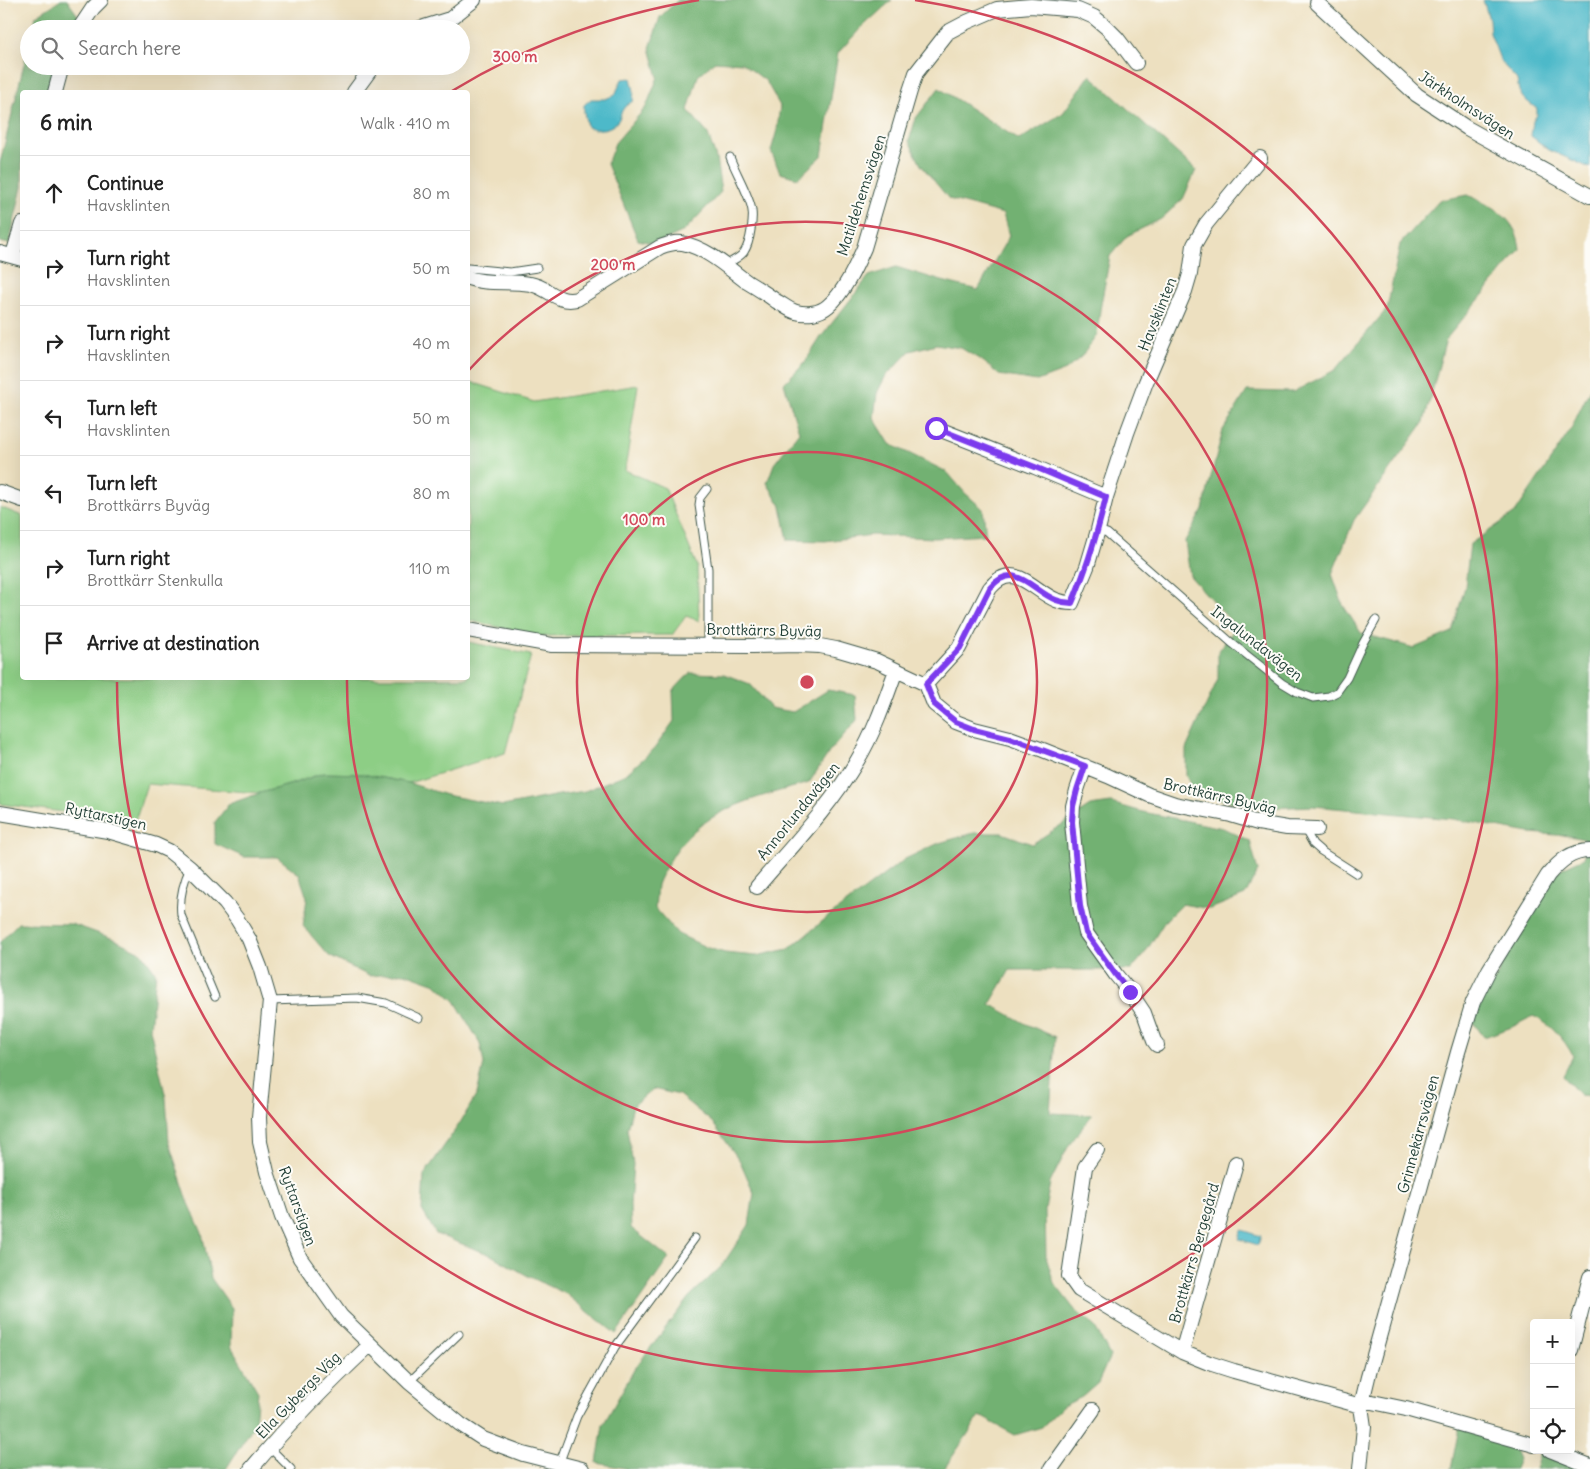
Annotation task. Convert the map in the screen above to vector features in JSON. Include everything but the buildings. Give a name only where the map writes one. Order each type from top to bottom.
[{"type":"street","points":[[85,20],[101,0]]},
{"type":"street","points":[[444,20],[450,18],[474,0]]},
{"type":"street","name":"Järkholmsvägen","points":[[1317,3],[1417,95],[1467,128],[1590,196]]},
{"type":"street","name":"Matildehemsvägen","points":[[470,278],[530,284],[560,299],[569,301],[577,299],[660,247],[670,243],[681,243],[695,247],[795,312],[819,312],[829,306],[855,268],[864,248],[916,73],[948,32],[997,8],[1031,6],[1078,10],[1094,17],[1106,27],[1136,63]]},
{"type":"street","points":[[56,90],[60,75]]},
{"type":"street","points":[[356,90],[367,75]]},
{"type":"street","name":"Havsklinten","points":[[926,684],[960,648],[990,588],[997,581],[1013,576],[1028,582],[1055,600],[1072,603],[1098,530],[1106,497],[1127,433],[1146,382],[1185,291],[1190,274],[1194,245],[1206,224],[1260,158]]},
{"type":"street","points":[[12,256],[20,230]]},
{"type":"street","points":[[936,428],[1106,497]]},
{"type":"street","points":[[0,492],[20,499]]},
{"type":"street","name":"Brottkärrs Byväg","points":[[470,630],[552,645],[797,645],[836,649],[877,661],[926,684],[934,704],[956,722],[974,729],[1010,738],[1085,766],[1149,795],[1175,804],[1231,815],[1258,823],[1287,828],[1311,829]]},
{"type":"street","name":"Annorlundavägen","points":[[757,887],[823,809],[857,761],[870,735],[896,670]]},
{"type":"street","points":[[1085,766],[1073,806],[1072,822],[1082,920],[1086,933],[1144,1013],[1157,1045]]},
{"type":"street","name":"Ryttarstigen","points":[[0,813],[108,831],[142,840],[169,851],[210,886],[237,919],[249,939],[270,1000],[259,1117],[260,1142],[267,1172],[282,1217],[300,1258],[332,1305],[370,1345],[441,1410],[483,1439],[523,1454],[582,1469]]},
{"type":"street","name":"Grinnekärrsvägen","points":[[1360,1469],[1364,1427],[1362,1403],[1368,1377],[1473,1002],[1489,970],[1548,875],[1569,855],[1581,851],[1590,851]]},
{"type":"street","name":"Brottkärrs Bergegård","points":[[1098,1150],[1085,1167],[1068,1276],[1079,1290],[1182,1352],[1210,1364],[1362,1403],[1406,1409],[1530,1444]]},
{"type":"street","name":"Brottkärrs Bergegård","points":[[1182,1352],[1236,1163]]},
{"type":"street","points":[[1575,1335],[1590,1277]]},
{"type":"street","name":"Ella Gybergs Väg","points":[[251,1469],[320,1392],[370,1345]]},
{"type":"street","points":[[1051,1469],[1093,1410]]},
{"type":"street","points":[[1560,1454],[1590,1466]]},
{"type":"lane","points":[[726,266],[729,262],[743,254],[750,235],[753,218],[748,197],[730,157]]},
{"type":"lane","points":[[470,268],[510,272],[537,268]]},
{"type":"lane","points":[[707,490],[700,498],[699,505],[708,569],[708,646]]},
{"type":"lane","name":"Ingalundavägen","points":[[1098,530],[1107,533],[1240,650],[1282,683],[1297,692],[1313,698],[1328,696],[1338,692],[1376,620]]},
{"type":"lane","points":[[1311,829],[1313,844],[1357,874]]},
{"type":"lane","points":[[190,868],[182,887],[179,903],[181,915],[215,997]]},
{"type":"lane","points":[[270,1000],[357,998],[386,1003],[419,1018]]},
{"type":"lane","points":[[559,1464],[577,1416],[611,1354],[695,1238]]},
{"type":"lane","points":[[409,1382],[459,1334]]},
{"type":"lane","points":[[269,1447],[291,1469]]},
{"type":"green space","points":[[61,0],[67,0],[79,17],[78,20],[35,20],[36,16]]},
{"type":"green space","points":[[678,0],[892,0],[860,29],[838,53],[822,156],[798,178],[780,173],[771,151],[777,130],[780,106],[766,81],[742,63],[715,61],[698,76],[688,110],[708,134],[716,158],[721,192],[684,231],[656,244],[638,240],[607,164],[615,143],[646,107],[658,77],[650,48],[660,17]]},
{"type":"green space","points":[[21,75],[54,75],[48,90],[20,90],[20,196],[9,244],[0,242],[0,163]]},
{"type":"green space","points":[[1090,75],[1196,170],[1183,199],[1161,219],[1127,236],[1110,256],[1097,335],[1082,356],[1066,370],[1037,381],[999,375],[984,362],[961,348],[936,344],[910,351],[885,377],[877,393],[874,418],[890,444],[947,472],[965,493],[983,509],[986,535],[934,538],[872,535],[825,541],[788,540],[781,506],[767,483],[774,464],[799,432],[784,383],[805,362],[821,337],[869,276],[896,267],[978,290],[1009,236],[1003,214],[949,199],[921,165],[909,141],[916,118],[939,88],[1019,140],[1063,113]]},
{"type":"green space","points":[[1468,195],[1495,209],[1509,221],[1518,238],[1520,249],[1446,339],[1424,422],[1354,520],[1332,574],[1343,605],[1361,633],[1414,648],[1452,632],[1465,587],[1470,544],[1515,513],[1570,431],[1590,389],[1590,1096],[1580,1095],[1563,1076],[1573,1056],[1551,1027],[1539,1019],[1533,1016],[1512,1027],[1484,1037],[1473,1022],[1481,1001],[1492,985],[1524,924],[1551,879],[1562,868],[1584,858],[1588,840],[1570,836],[1529,833],[1453,819],[1313,806],[1268,808],[1240,804],[1194,792],[1186,776],[1186,749],[1218,679],[1218,652],[1236,627],[1190,576],[1185,541],[1203,509],[1223,430],[1247,391],[1293,392],[1335,370],[1387,309],[1400,244],[1440,200]]},
{"type":"green space","points":[[470,382],[534,402],[638,385],[625,470],[665,488],[697,566],[699,621],[686,616],[672,635],[537,636],[470,620]]},
{"type":"green space","points":[[0,507],[20,515],[20,680],[470,680],[470,642],[531,655],[505,753],[409,783],[362,774],[323,773],[260,793],[147,784],[135,821],[0,804]]},
{"type":"green space","points":[[690,673],[724,674],[750,684],[771,708],[793,712],[828,690],[855,695],[857,720],[830,751],[809,783],[748,801],[710,819],[694,831],[680,846],[663,872],[658,882],[655,908],[678,934],[708,948],[725,953],[756,956],[789,949],[905,859],[939,843],[974,833],[1002,833],[1032,844],[1090,806],[1111,803],[1143,812],[1223,828],[1250,841],[1258,871],[1245,895],[1210,909],[1182,904],[1165,921],[1145,953],[1131,970],[1010,970],[990,1004],[1026,1024],[1055,1037],[1050,1113],[1092,1115],[1069,1145],[1050,1183],[1045,1210],[1046,1257],[1054,1283],[1075,1310],[1095,1327],[1110,1356],[1098,1383],[1082,1397],[1063,1406],[1042,1427],[1015,1435],[980,1416],[944,1469],[630,1469],[597,1463],[603,1425],[635,1368],[689,1297],[721,1267],[749,1225],[754,1193],[740,1161],[712,1122],[679,1095],[653,1089],[633,1106],[627,1129],[633,1164],[630,1205],[631,1228],[669,1258],[616,1334],[566,1294],[528,1276],[491,1255],[436,1234],[422,1210],[424,1175],[460,1123],[477,1094],[484,1064],[480,1043],[455,1001],[436,984],[405,973],[369,976],[329,956],[303,926],[307,898],[299,874],[277,857],[244,857],[215,844],[215,822],[229,804],[323,773],[362,774],[409,783],[446,795],[503,806],[585,791],[626,774],[654,749],[674,721],[673,691]]},
{"type":"green space","points":[[18,923],[72,924],[114,939],[142,953],[156,973],[150,1029],[166,1098],[169,1143],[188,1201],[202,1233],[211,1278],[232,1308],[231,1346],[258,1392],[255,1423],[226,1469],[0,1469],[0,942]]},
{"type":"green space","points":[[1459,1428],[1513,1445],[1519,1459],[1515,1469],[1451,1469]]},
{"type":"green space","points":[[1539,1454],[1545,1454],[1581,1469],[1535,1469]]},
{"type":"water","points":[[1483,0],[1590,0],[1590,168],[1549,150],[1531,136],[1537,109],[1523,98],[1519,91],[1517,80],[1501,62],[1490,33],[1489,19]]},
{"type":"water","points":[[631,78],[634,91],[633,101],[623,109],[616,123],[605,129],[587,127],[584,105],[591,99],[605,99],[615,95],[622,79]]},
{"type":"water","points":[[1242,1230],[1261,1236],[1258,1245],[1239,1239]]},
{"type":"route","points":[[936,428],[1106,497],[1098,530],[1072,603],[1055,600],[1028,582],[1013,576],[997,581],[990,588],[960,648],[926,684],[934,704],[956,722],[974,729],[1010,738],[1085,766],[1080,777],[1073,806],[1072,822],[1082,920],[1086,933],[1130,992]]}]
